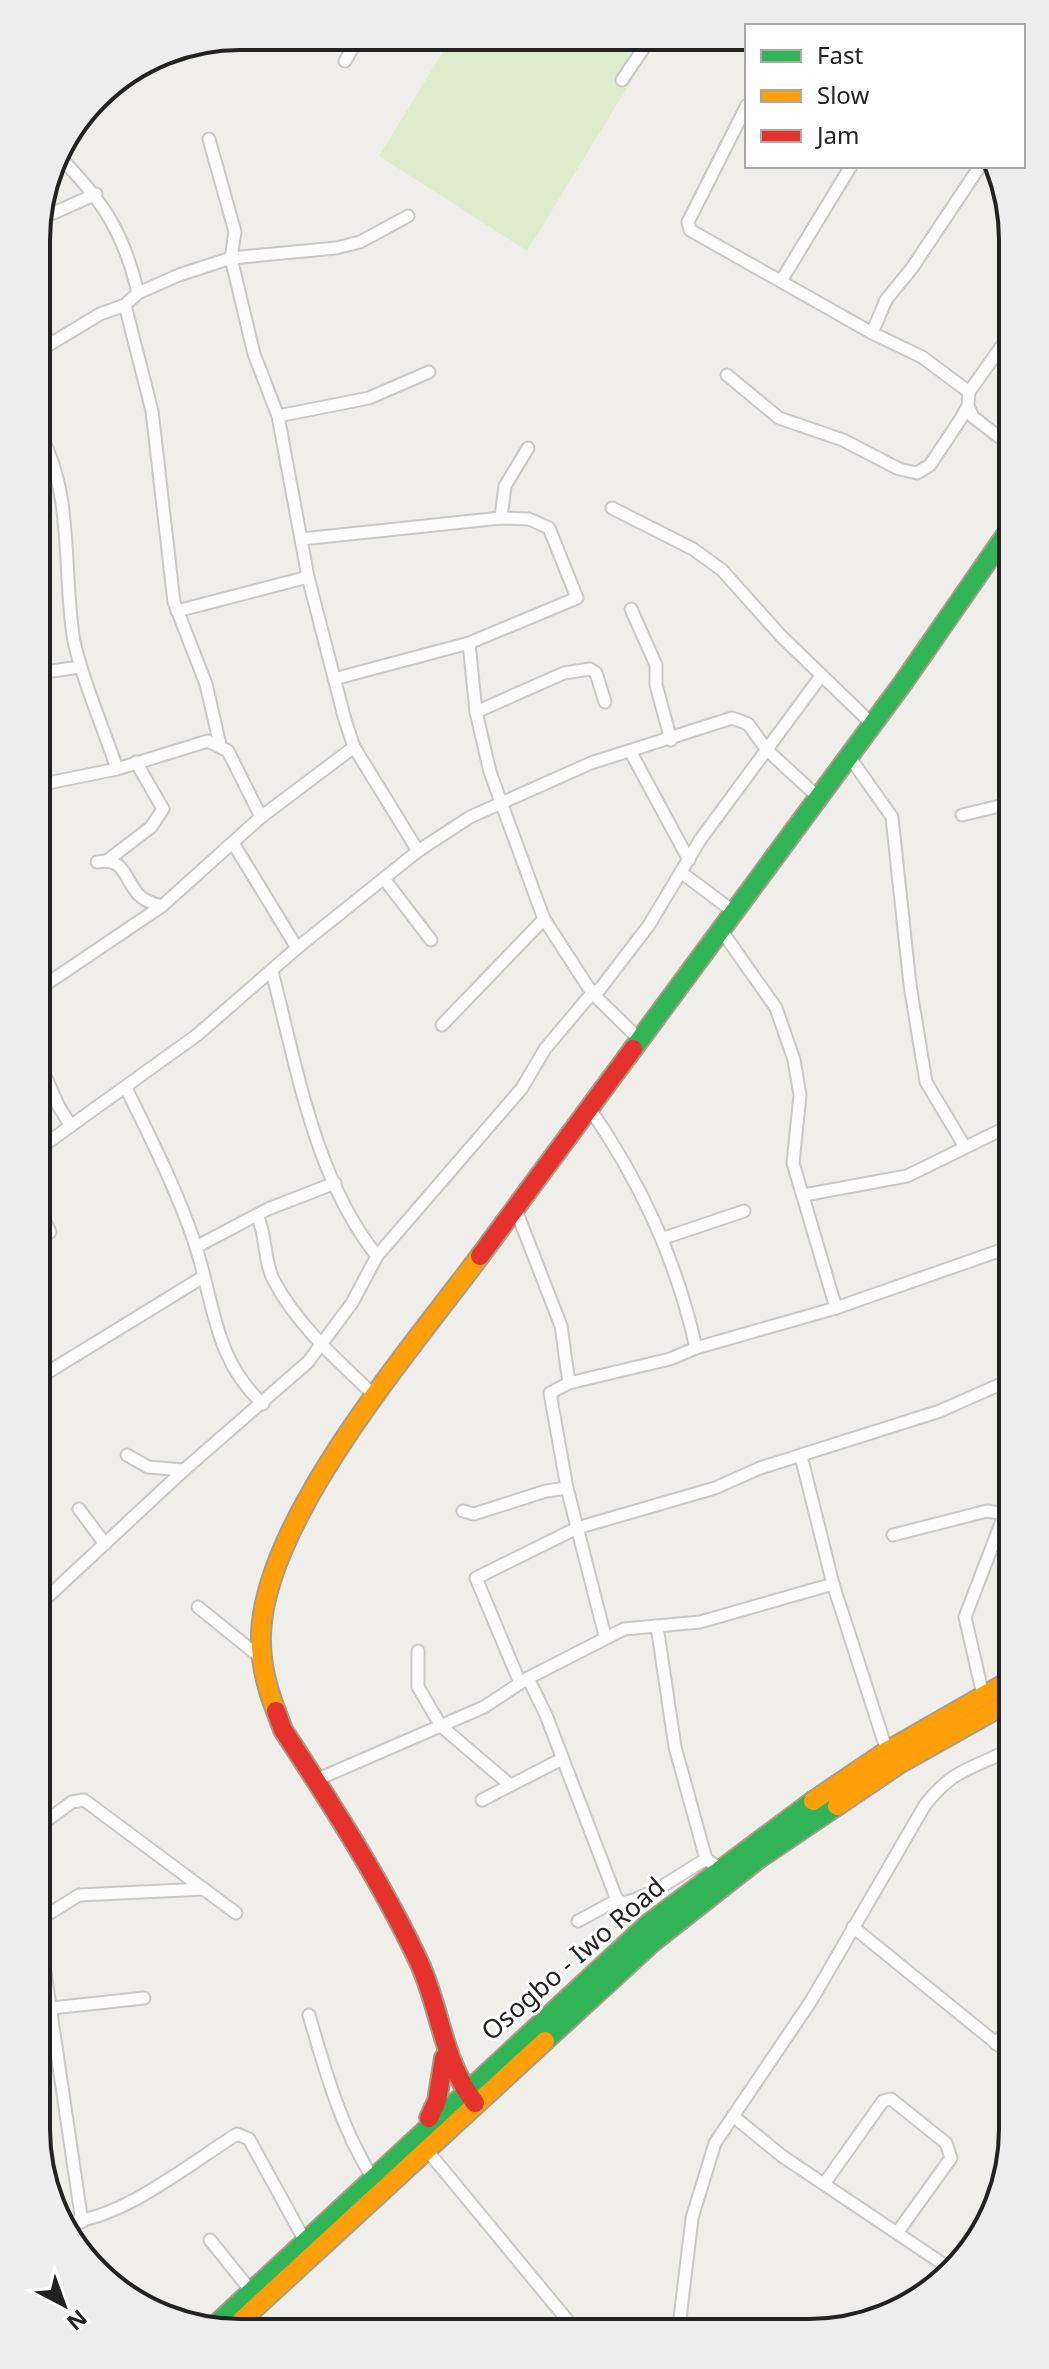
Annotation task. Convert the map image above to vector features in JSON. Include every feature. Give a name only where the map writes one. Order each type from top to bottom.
[{"type":"main road","points":[[470,2097],[450,2069],[421,1967],[316,1780],[283,1730],[267,1687],[261,1658],[272,1581],[288,1540],[318,1481],[376,1397],[587,1106],[721,930],[999,544]]},
{"type":"main road","name":"Osogbo - Iwo Road","points":[[470,2097],[654,1941],[730,1881],[983,1695],[999,1686]]},
{"type":"main road","name":"Osogbo - Iwo Road","points":[[242,2319],[598,1968],[712,1864],[887,1751],[923,1740],[999,1706]]},
{"type":"main road","points":[[423,2141],[437,2101],[444,2052]]},
{"type":"main road","name":"Osogbo - Iwo Road","points":[[222,2318],[372,2177],[423,2141]]},
{"type":"street","points":[[345,61],[351,50]]},
{"type":"street","points":[[622,80],[642,50]]},
{"type":"street","points":[[745,109],[688,227],[872,333],[938,366],[969,392]]},
{"type":"street","points":[[209,139],[235,232],[231,258],[254,354],[278,416],[308,577],[334,679],[354,747],[418,851]]},
{"type":"street","points":[[66,163],[96,194],[121,237],[138,293]]},
{"type":"street","points":[[781,281],[850,168]]},
{"type":"street","points":[[872,333],[886,300],[912,268],[979,168]]},
{"type":"street","points":[[52,214],[96,194]]},
{"type":"street","points":[[50,342],[125,305],[138,293],[179,275],[231,258],[336,248],[360,242],[408,216]]},
{"type":"street","points":[[125,305],[152,411],[166,522],[169,577],[177,611],[206,684],[220,745],[238,765],[261,817]]},
{"type":"street","points":[[999,350],[969,392],[971,412],[999,436]]},
{"type":"street","points":[[278,416],[369,398],[429,372]]},
{"type":"street","points":[[727,375],[779,418],[843,440],[899,469],[924,471],[960,420],[971,412]]},
{"type":"street","points":[[501,518],[505,486],[528,448]]},
{"type":"street","points":[[50,458],[55,469],[69,605],[80,667],[117,769]]},
{"type":"street","points":[[612,508],[693,549],[722,570],[821,676],[871,723]]},
{"type":"street","points":[[302,539],[501,518],[545,523],[577,598],[469,643],[334,679]]},
{"type":"street","points":[[177,611],[308,577]]},
{"type":"street","points":[[631,609],[656,665],[656,685],[671,740]]},
{"type":"street","points":[[469,643],[476,712],[500,803],[544,919],[592,993],[639,1039]]},
{"type":"street","points":[[50,671],[80,667]]},
{"type":"street","points":[[476,712],[564,673],[590,669],[596,673],[605,702]]},
{"type":"street","points":[[50,1595],[184,1470],[263,1404],[322,1345],[352,1303],[377,1256],[522,1088],[545,1049],[592,993],[600,989],[649,925],[689,860],[821,676]]},
{"type":"street","points":[[50,1141],[126,1088],[418,851],[470,817],[500,803],[577,769],[732,718],[748,724],[767,750],[818,797]]},
{"type":"street","points":[[50,783],[117,769],[208,741],[220,745]]},
{"type":"street","points":[[50,982],[162,906],[261,817],[354,747]]},
{"type":"street","points":[[630,751],[689,860]]},
{"type":"street","points":[[848,755],[892,817],[910,985],[926,1082],[965,1147]]},
{"type":"street","points":[[136,762],[163,809],[151,827],[102,861],[126,871],[139,895],[162,906]]},
{"type":"street","points":[[962,815],[999,806]]},
{"type":"street","points":[[233,843],[297,948]]},
{"type":"street","points":[[682,873],[734,912]]},
{"type":"street","points":[[385,880],[431,940]]},
{"type":"street","points":[[442,1025],[544,919]]},
{"type":"street","points":[[721,930],[776,1008],[794,1060],[800,1095],[793,1163],[836,1308]]},
{"type":"street","points":[[272,972],[309,1110],[335,1183],[350,1217],[377,1256]]},
{"type":"street","points":[[50,1084],[71,1126]]},
{"type":"street","points":[[126,1088],[169,1178],[196,1247],[208,1303],[237,1377],[263,1404]]},
{"type":"street","points":[[587,1106],[616,1146],[664,1238],[685,1297],[696,1348]]},
{"type":"street","points":[[804,1195],[907,1176],[999,1131]]},
{"type":"street","points":[[196,1247],[257,1215],[335,1183]]},
{"type":"street","points":[[514,1205],[561,1326],[569,1383]]},
{"type":"street","points":[[664,1238],[744,1211]]},
{"type":"street","points":[[257,1215],[264,1228],[273,1279],[322,1345],[376,1397]]},
{"type":"street","points":[[605,1636],[567,1488],[549,1397],[569,1383],[670,1359],[696,1348],[836,1308],[999,1251]]},
{"type":"street","points":[[50,1371],[203,1277]]},
{"type":"street","points":[[657,1626],[675,1747],[712,1864],[625,1903],[617,1900],[562,1759],[476,1578],[577,1528],[715,1488],[801,1456],[940,1411],[999,1385]]},
{"type":"street","points":[[127,1455],[148,1467],[184,1470]]},
{"type":"street","points":[[801,1456],[833,1584],[887,1751]]},
{"type":"street","points":[[463,1511],[474,1514],[546,1491],[567,1488]]},
{"type":"street","points":[[79,1509],[105,1544]]},
{"type":"street","points":[[893,1535],[987,1511],[999,1513]]},
{"type":"street","points":[[983,1695],[965,1617],[978,1576],[999,1530]]},
{"type":"street","points":[[316,1780],[484,1707],[524,1680],[605,1636],[624,1629],[700,1622],[833,1584]]},
{"type":"street","points":[[198,1607],[261,1658]]},
{"type":"street","points":[[418,1651],[418,1687],[441,1726],[509,1784]]},
{"type":"street","points":[[680,2319],[692,2218],[715,2143],[811,2001],[925,1805],[943,1782],[963,1768],[999,1754]]},
{"type":"street","points":[[482,1800],[562,1759]]},
{"type":"street","points":[[50,1818],[72,1802],[84,1800],[236,1913]]},
{"type":"street","points":[[50,1913],[79,1895],[204,1889]]},
{"type":"street","points":[[578,1921],[617,1900]]},
{"type":"street","points":[[853,1927],[999,2046]]},
{"type":"street","points":[[50,1997],[82,2222]]},
{"type":"street","points":[[52,2008],[144,1998]]},
{"type":"street","points":[[309,2015],[327,2078],[372,2177]]},
{"type":"street","points":[[996,2044],[999,2040]]},
{"type":"street","points":[[824,2184],[883,2101],[891,2099],[946,2143],[951,2158],[897,2233]]},
{"type":"street","points":[[733,2116],[824,2184],[942,2264]]},
{"type":"street","points":[[74,2222],[82,2222],[124,2205],[237,2134],[249,2139],[305,2241]]},
{"type":"street","points":[[423,2141],[567,2319]]},
{"type":"street","points":[[210,2240],[251,2291]]},
{"type":"green space","points":[[444,50],[650,50],[527,251],[379,156]]},
{"type":"traffic: fast","points":[[633,1049],[903,683],[999,545]]},
{"type":"traffic: fast","points":[[223,2318],[648,1924],[813,1801]]},
{"type":"traffic: fast","points":[[545,2041],[654,1941],[757,1860],[837,1806]]},
{"type":"traffic: slow","points":[[276,1711],[264,1673],[261,1634],[269,1588],[287,1539],[346,1436],[480,1256]]},
{"type":"traffic: slow","points":[[813,1801],[887,1751],[999,1687]]},
{"type":"traffic: slow","points":[[837,1806],[899,1764],[999,1708]]},
{"type":"traffic: slow","points":[[243,2319],[545,2041]]},
{"type":"traffic: jam","points":[[480,1256],[633,1049]]},
{"type":"traffic: jam","points":[[276,1711],[283,1730],[389,1902],[419,1962],[455,2070],[475,2103]]},
{"type":"traffic: jam","points":[[429,2118],[437,2101],[444,2058]]}]
